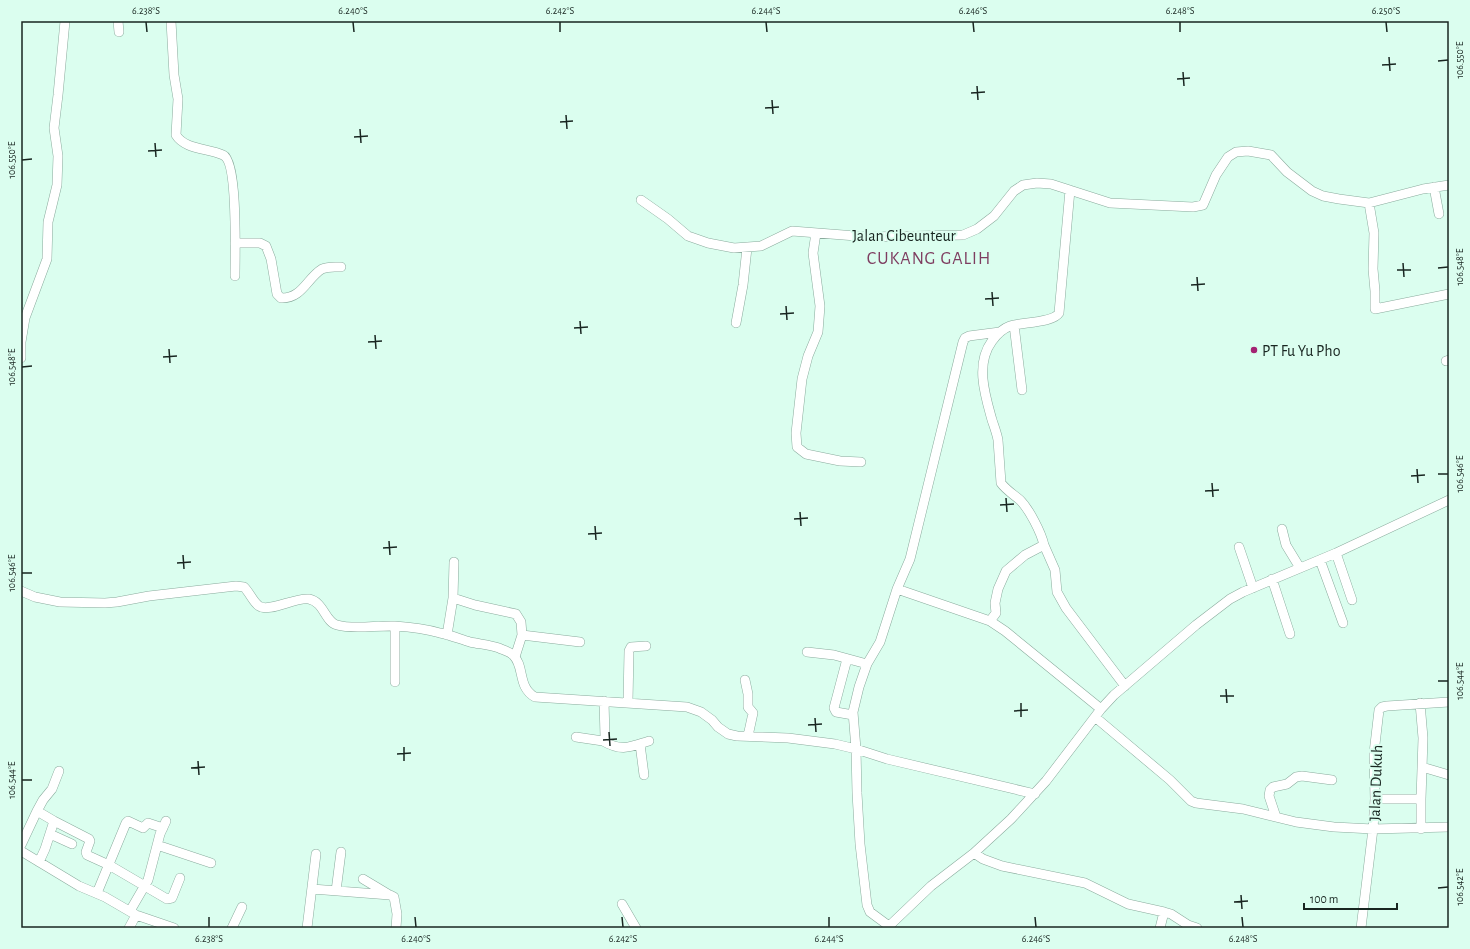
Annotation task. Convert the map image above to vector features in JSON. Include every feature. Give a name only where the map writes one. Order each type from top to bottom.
[{"type":"street","points":[[21,358],[21,342],[25,318],[47,259],[48,222],[57,185],[58,156],[54,128],[64,21]]},
{"type":"street","points":[[118,21],[119,32]]},
{"type":"street","points":[[171,21],[174,75],[178,99],[176,135],[181,142],[207,151],[222,154],[229,161],[234,196],[235,276]]},
{"type":"street","name":"Jalan Cibeunteur","points":[[641,200],[668,219],[688,236],[726,248],[747,248],[761,246],[788,232],[869,237],[963,235],[977,229],[994,216],[1010,195],[1023,185],[1037,183],[1051,184],[1110,203],[1193,207],[1203,205],[1216,175],[1228,157],[1236,152],[1248,151],[1271,156],[1287,172],[1317,193],[1339,199],[1369,202],[1449,185]]},
{"type":"street","points":[[1434,187],[1439,214]]},
{"type":"street","points":[[1070,190],[1059,313],[1057,317],[1014,324],[1005,328],[986,348],[982,363],[986,398],[998,440],[1001,483],[1004,488],[1016,496],[1026,508],[1039,532],[1055,570],[1056,586],[1066,608],[1125,686]]},
{"type":"street","points":[[1369,202],[1374,233],[1373,269],[1375,309],[1449,294]]},
{"type":"street","points":[[816,233],[813,253],[820,306],[818,332],[808,356],[802,379],[796,433],[797,447],[806,454],[840,461],[861,462]]},
{"type":"street","points":[[235,243],[260,243],[266,246],[271,259],[277,294],[281,298],[290,297],[302,290],[308,282],[322,270],[341,266]]},
{"type":"street","points":[[736,323],[743,285],[747,248]]},
{"type":"street","points":[[1014,324],[1022,390]]},
{"type":"street","points":[[1000,332],[969,336],[965,338],[963,342],[910,559],[897,589],[880,642],[867,664],[859,687],[853,715],[860,844],[867,905],[870,912],[888,927],[931,886],[974,853],[1011,819],[1035,794],[1101,709],[1114,695],[1196,625],[1230,599],[1272,579],[1336,553],[1449,500]]},
{"type":"street","points":[[1282,529],[1286,545],[1300,568]]},
{"type":"street","points":[[990,621],[996,613],[996,599],[1006,571],[1025,555],[1044,545]]},
{"type":"street","points":[[1239,547],[1253,588]]},
{"type":"street","points":[[1336,553],[1352,600]]},
{"type":"street","points":[[1320,560],[1343,623]]},
{"type":"street","points":[[447,635],[453,598],[454,562]]},
{"type":"street","points":[[1272,579],[1290,634]]},
{"type":"street","points":[[21,592],[35,597],[60,602],[104,603],[149,596],[241,586],[260,607],[271,607],[297,600],[308,599],[313,600],[322,608],[336,625],[345,627],[395,626],[421,629],[499,648],[515,657],[523,682],[530,694],[539,698],[628,702],[687,707],[696,709],[708,716],[724,732],[737,736],[794,739],[834,744],[856,749],[886,759],[1035,794]]},
{"type":"street","points":[[897,589],[990,621],[1005,631],[1101,709]]},
{"type":"street","points":[[453,598],[475,605],[516,614],[521,622],[522,635],[515,657]]},
{"type":"street","points":[[395,626],[395,682]]},
{"type":"street","points":[[522,635],[580,642]]},
{"type":"street","points":[[628,702],[629,651],[631,647],[646,646]]},
{"type":"street","points":[[807,652],[834,655],[867,664]]},
{"type":"street","points":[[847,659],[834,708],[836,712],[853,715]]},
{"type":"street","points":[[745,680],[748,694],[748,708],[753,713],[748,736]]},
{"type":"street","points":[[603,741],[605,737],[604,701]]},
{"type":"street","name":"Jalan Dukuh","points":[[1361,928],[1373,829],[1375,799],[1374,753],[1379,710],[1382,707],[1387,706],[1449,702]]},
{"type":"street","points":[[1420,703],[1422,738],[1421,829]]},
{"type":"street","points":[[1095,717],[1170,780],[1193,802],[1243,809],[1319,825],[1373,829],[1421,829],[1449,827]]},
{"type":"street","points":[[576,737],[603,741],[615,748],[628,747],[645,742],[644,775]]},
{"type":"street","points":[[1422,767],[1449,775]]},
{"type":"street","points":[[21,845],[43,800],[52,789],[59,771]]},
{"type":"street","points":[[1276,817],[1269,796],[1270,790],[1273,787],[1287,784],[1296,777],[1302,776],[1332,780]]},
{"type":"street","points":[[1375,799],[1421,800]]},
{"type":"street","points":[[37,811],[89,839],[90,841],[86,852],[87,855],[109,865],[170,899],[172,898],[180,878]]},
{"type":"street","points":[[39,862],[54,821]]},
{"type":"street","points":[[97,893],[127,822],[143,828],[148,823],[164,825],[157,845],[151,871],[133,913],[129,928]]},
{"type":"street","points":[[50,834],[72,844]]},
{"type":"street","points":[[157,845],[212,863]]},
{"type":"street","points":[[21,852],[80,886],[97,893],[133,913],[174,928]]},
{"type":"street","points":[[336,891],[341,852]]},
{"type":"street","points":[[974,853],[984,859],[1002,866],[1086,883],[1128,904],[1171,914],[1188,925],[1197,928]]},
{"type":"street","points":[[307,928],[316,854]]},
{"type":"street","points":[[362,893],[363,876],[395,897],[397,914],[396,928]]},
{"type":"street","points":[[312,889],[390,895]]},
{"type":"street","points":[[622,904],[636,928]]},
{"type":"street","points":[[232,928],[242,907]]},
{"type":"street","points":[[1160,928],[1164,912]]},
{"type":"street","points":[[397,914],[402,928]]},
{"type":"place","name":"PT Fu Yu Pho","points":[[1254,350]]},
{"type":"district","name":"CUKANG GALIH","points":[[929,258]]}]
